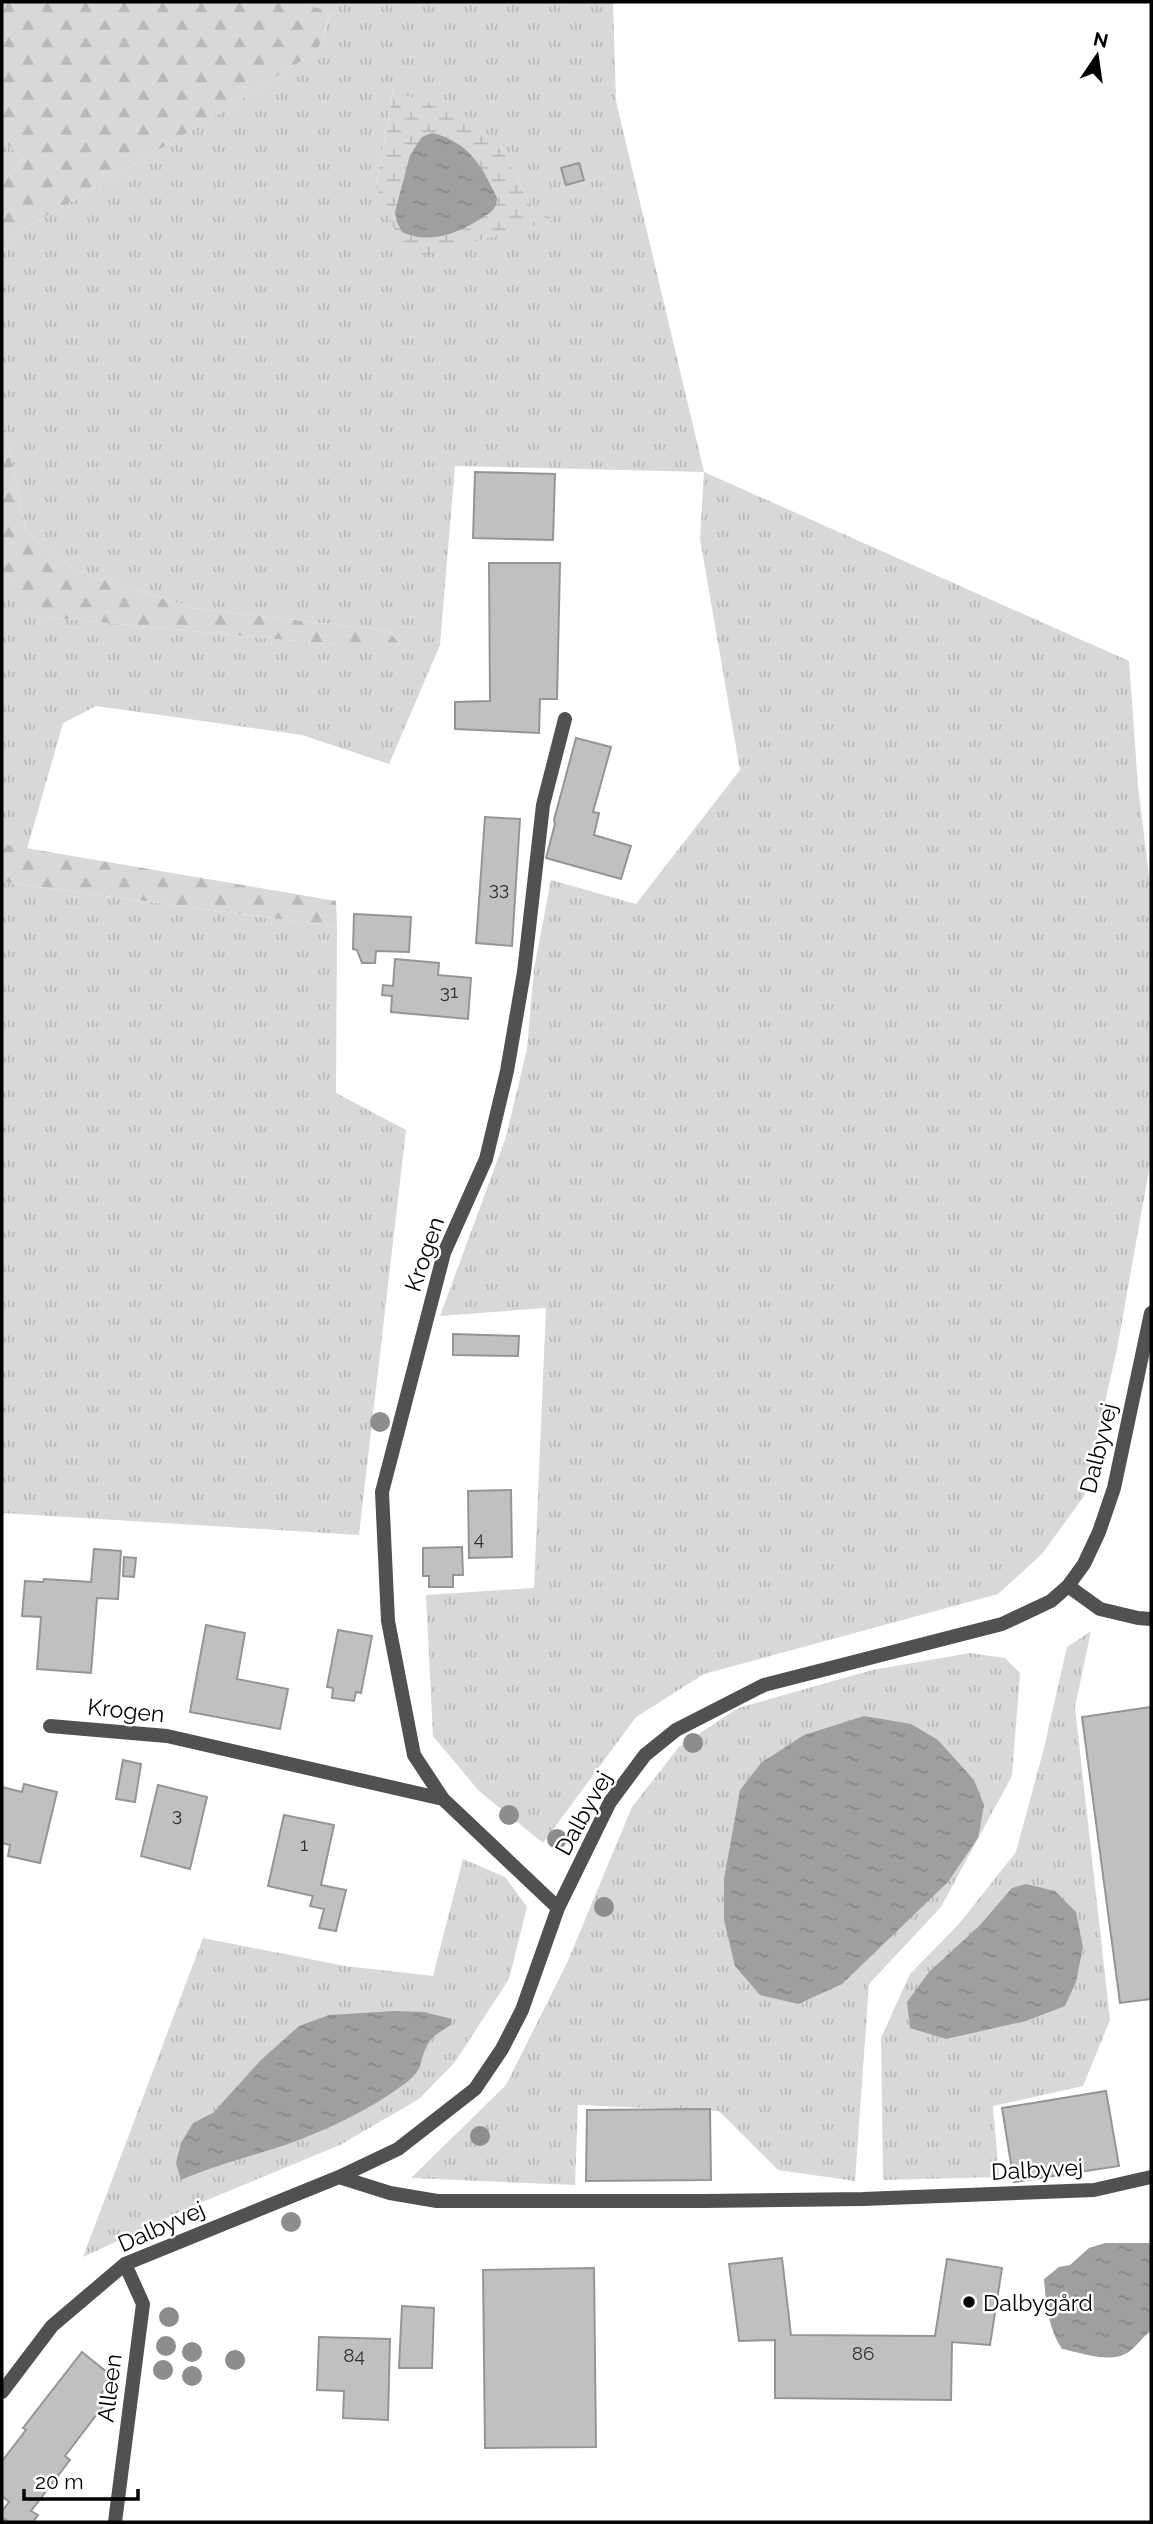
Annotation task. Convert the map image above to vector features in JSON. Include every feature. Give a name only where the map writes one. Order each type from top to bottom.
[{"type":"street","name":"Krogen","points":[[558,1908],[443,1799],[414,1755],[388,1620],[382,1492],[443,1253],[486,1159],[507,1071],[522,984],[543,805],[565,719]]},
{"type":"street","name":"Dalbyvej","points":[[2,2392],[52,2326],[125,2264],[339,2177],[398,2149],[475,2089],[502,2049],[522,2010],[558,1908],[610,1802],[645,1755],[676,1730],[764,1685],[1002,1624],[1051,1601],[1068,1586],[1084,1564],[1099,1532],[1114,1488],[1151,1313]]},
{"type":"street","points":[[1068,1586],[1100,1609],[1151,1619]]},
{"type":"street","name":"Krogen","points":[[50,1726],[167,1736],[443,1799]]},
{"type":"street","name":"Dalbyvej","points":[[339,2177],[390,2193],[437,2201],[863,2199],[1094,2190],[1151,2177]]},
{"type":"street","name":"Alleen","points":[[115,2522],[143,2304],[125,2264]]},
{"type":"green space","points":[[2,2],[297,2],[331,12],[318,50],[209,120],[24,229],[2,252],[2,183],[24,158],[2,140]]},
{"type":"green space","points":[[297,2],[613,2],[616,101],[704,472],[455,466],[440,645],[389,764],[302,735],[96,706],[63,723],[27,849],[2,844],[2,561],[25,615],[337,645],[400,645],[389,631],[193,608],[76,571],[26,532],[2,417],[2,252],[24,229],[209,120],[318,50],[331,13]],"holes":[[[393,92],[501,146],[532,207],[553,220],[376,186]]]},
{"type":"green space","points":[[393,92],[462,112],[501,146],[532,207],[554,220],[407,260],[376,186]]},
{"type":"green space","points":[[2,140],[24,158],[2,183]]},
{"type":"green space","points":[[2,417],[26,532],[76,571],[193,608],[389,631],[400,645],[337,645],[24,615],[2,561]]},
{"type":"green space","points":[[704,472],[1129,661],[1138,786],[1151,892],[1151,1159],[1117,1349],[1084,1496],[1042,1554],[998,1594],[704,1674],[636,1717],[543,1843],[479,1791],[433,1736],[426,1595],[534,1588],[546,1308],[440,1316],[506,1137],[527,1049],[534,969],[551,880],[636,904],[740,770],[700,539]]},
{"type":"green space","points":[[2,844],[336,901],[337,927],[2,882]]},
{"type":"green space","points":[[2,882],[337,927],[336,1093],[406,1130],[359,1535],[2,1513]]},
{"type":"green space","points":[[1091,1631],[1075,1707],[1110,2020],[1083,2086],[993,2106],[999,2177],[883,2180],[881,2038],[910,1974],[958,1925],[1016,1852],[1067,1647]]},
{"type":"green space","points":[[970,1653],[1005,1658],[1020,1673],[1012,1776],[941,1907],[869,1984],[855,2181],[778,2170],[719,2111],[578,2105],[575,2185],[411,2178],[506,2085],[567,1963],[632,1807],[679,1747],[738,1708],[872,1670]]},
{"type":"green space","points":[[463,1859],[505,1877],[527,1907],[509,1979],[455,2062],[419,2099],[340,2145],[195,2205],[83,2257],[203,1938],[345,1966],[433,1976]]},
{"type":"water","points":[[432,133],[456,142],[473,157],[486,176],[497,202],[491,212],[444,236],[412,236],[402,232],[395,212],[410,155],[422,137]]},
{"type":"water","points":[[864,1716],[911,1724],[938,1740],[974,1780],[984,1805],[978,1838],[948,1882],[842,1984],[798,2004],[760,1995],[735,1966],[724,1920],[724,1879],[740,1790],[761,1763],[804,1735]]},
{"type":"water","points":[[1026,1884],[1055,1891],[1076,1912],[1083,1947],[1076,1982],[1065,2006],[1026,2021],[946,2039],[910,2028],[907,2002],[929,1972],[979,1926],[1012,1888]]},
{"type":"water","points":[[424,2012],[452,2019],[451,2025],[429,2042],[419,2069],[407,2082],[365,2110],[319,2132],[181,2180],[176,2163],[181,2143],[193,2123],[213,2113],[261,2060],[299,2026],[329,2015]]},
{"type":"water","points":[[1105,2243],[1149,2243],[1151,2249],[1151,2331],[1130,2351],[1106,2358],[1062,2349],[1051,2324],[1044,2279],[1059,2267],[1070,2265],[1089,2248]]},
{"type":"building","points":[[579,163],[584,180],[566,185],[561,168]]},
{"type":"building","points":[[475,472],[555,474],[553,540],[473,538]]},
{"type":"building","points":[[489,563],[560,563],[557,699],[540,699],[539,733],[455,729],[455,702],[490,701]]},
{"type":"building","points":[[576,738],[611,747],[593,812],[599,813],[594,835],[631,846],[621,879],[546,858]]},
{"type":"building","points":[[485,817],[520,819],[512,946],[476,943]]},
{"type":"building","points":[[354,914],[411,917],[409,952],[376,951],[375,963],[362,963],[357,950],[353,949]]},
{"type":"building","points":[[395,959],[439,963],[438,975],[471,978],[468,1019],[391,1012],[392,996],[382,995],[383,985],[393,986]]},
{"type":"building","points":[[453,1334],[519,1336],[518,1356],[453,1355]]},
{"type":"building","points":[[511,1490],[512,1557],[469,1558],[468,1491]]},
{"type":"building","points":[[462,1547],[463,1575],[453,1575],[453,1587],[429,1587],[429,1576],[423,1576],[423,1548]]},
{"type":"building","points":[[94,1549],[121,1551],[118,1599],[97,1598],[91,1673],[37,1669],[41,1617],[22,1616],[25,1581],[43,1582],[44,1579],[91,1582]]},
{"type":"building","points":[[124,1557],[136,1558],[134,1577],[123,1576]]},
{"type":"building","points":[[206,1625],[245,1633],[237,1679],[288,1689],[280,1729],[190,1712]]},
{"type":"building","points":[[338,1630],[372,1636],[361,1693],[356,1692],[354,1701],[332,1698],[333,1688],[327,1687]]},
{"type":"building","points":[[1151,1707],[1151,1999],[1120,2003],[1082,1717]]},
{"type":"building","points":[[123,1760],[141,1764],[135,1802],[116,1799]]},
{"type":"building","points":[[24,1784],[57,1792],[40,1863],[8,1856],[10,1845],[2,1843],[2,1787],[22,1792]]},
{"type":"building","points":[[158,1785],[207,1797],[190,1869],[141,1856]]},
{"type":"building","points":[[284,1815],[334,1825],[321,1885],[346,1890],[336,1931],[319,1928],[324,1909],[310,1906],[313,1896],[268,1886]]},
{"type":"building","points":[[1106,2091],[1119,2166],[1014,2182],[1002,2108]]},
{"type":"building","points":[[710,2109],[711,2180],[586,2181],[587,2110]]},
{"type":"building","name":"Dalbygård","points":[[782,2258],[791,2335],[935,2336],[947,2259],[1002,2268],[990,2345],[952,2342],[951,2400],[775,2398],[775,2340],[739,2341],[729,2264]]},
{"type":"building","points":[[594,2268],[596,2447],[485,2448],[483,2270]]},
{"type":"building","points":[[402,2306],[434,2308],[432,2368],[399,2368]]},
{"type":"building","points":[[319,2337],[390,2339],[388,2420],[343,2418],[344,2391],[317,2390]]},
{"type":"building","points":[[82,2352],[114,2378],[100,2395],[107,2401],[65,2456],[70,2460],[31,2511],[38,2515],[33,2522],[8,2522],[5,2519],[2,2522],[2,2511],[9,2502],[2,2496],[2,2461],[26,2430],[23,2428]]},
{"type":"place","name":"Dalbygård","points":[[969,2302]]}]
